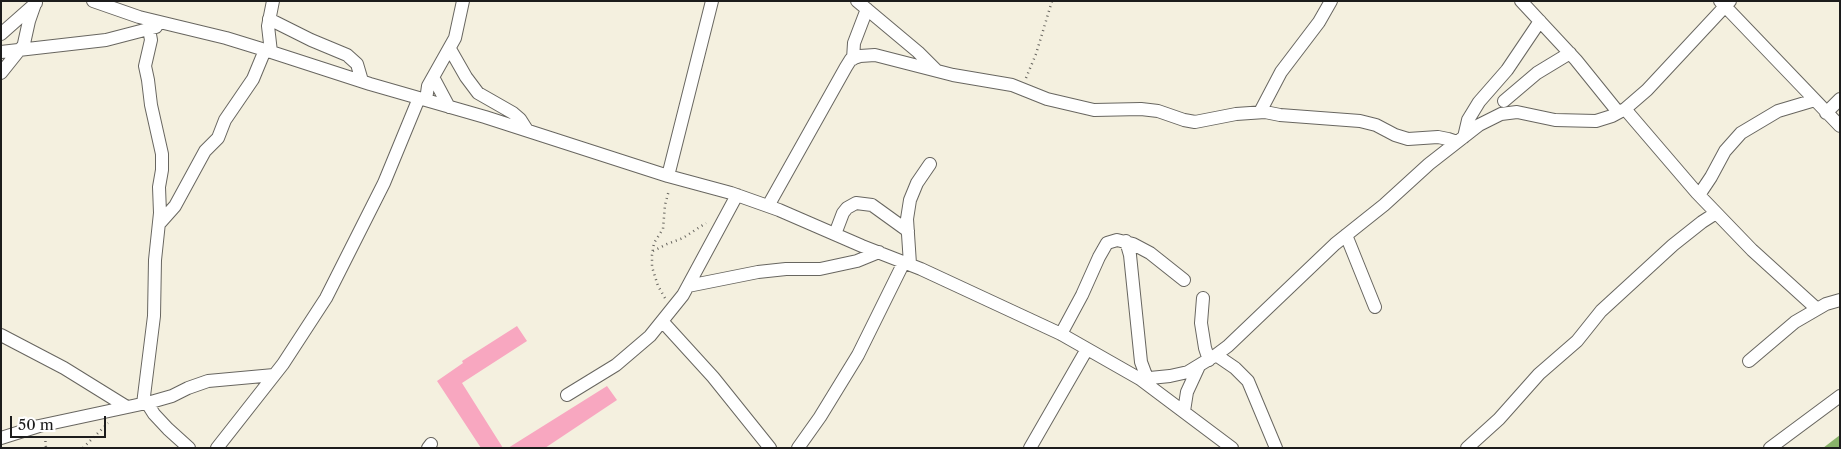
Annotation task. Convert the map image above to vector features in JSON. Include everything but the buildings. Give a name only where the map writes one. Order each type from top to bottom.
[{"type":"street","points":[[93,1],[167,24],[268,51],[768,206],[907,263],[1061,334],[1143,378],[1232,448]]},
{"type":"street","points":[[159,224],[176,206],[205,151],[218,138],[225,120],[254,79],[268,51],[268,26],[273,1]]},
{"type":"street","points":[[216,448],[274,375],[326,298],[384,184],[426,90],[450,49],[455,38],[463,1]]},
{"type":"street","points":[[672,177],[712,1]]},
{"type":"street","points":[[1260,112],[1281,72],[1319,22],[1331,1]]},
{"type":"street","points":[[1521,1],[1716,213],[1752,250],[1817,309]]},
{"type":"street","points":[[1,34],[36,2]]},
{"type":"street","points":[[1,73],[22,48],[36,2]]},
{"type":"street","points":[[1143,378],[1170,376],[1188,372],[1228,346],[1346,235],[1479,125],[1501,114],[1517,112],[1555,120],[1596,122],[1621,111],[1647,90],[1725,3],[1840,126]]},
{"type":"street","points":[[853,59],[854,43],[862,5],[937,70]]},
{"type":"street","points":[[269,19],[347,55],[357,64],[362,81]]},
{"type":"street","points":[[1460,140],[1468,120],[1479,102],[1507,70],[1540,21]]},
{"type":"street","points":[[1,52],[22,48],[106,40],[167,24]]},
{"type":"street","points":[[149,29],[151,47],[145,66],[151,105],[162,154],[162,170],[159,187],[154,316],[145,403],[168,429],[189,448]]},
{"type":"street","points":[[450,49],[466,77],[478,93],[513,113],[520,119],[526,130]]},
{"type":"street","points":[[1504,101],[1537,73],[1570,53]]},
{"type":"street","points":[[768,206],[850,59],[860,56],[875,55],[952,75],[1012,85],[1047,99],[1094,110],[1141,109],[1158,111],[1195,122],[1236,114],[1260,112],[1360,122],[1376,125],[1395,135],[1408,139],[1438,137],[1460,140]]},
{"type":"street","points":[[433,77],[449,107]]},
{"type":"street","points":[[1492,88],[1517,112]]},
{"type":"street","points":[[1826,113],[1840,99]]},
{"type":"street","points":[[1699,195],[1725,151],[1741,133],[1778,111],[1815,100]]},
{"type":"street","points":[[798,448],[820,417],[858,355],[907,263],[908,230],[906,219],[910,200],[917,183],[930,164]]},
{"type":"street","points":[[567,394],[616,365],[650,336],[688,286],[737,195]]},
{"type":"street","points":[[835,234],[843,213],[847,208],[856,203],[872,206],[908,230]]},
{"type":"street","points":[[1467,448],[1499,419],[1539,374],[1578,341],[1601,311],[1673,245],[1716,213]]},
{"type":"street","points":[[1346,235],[1375,307]]},
{"type":"street","points":[[1061,334],[1107,243],[1117,240],[1126,241],[1150,253],[1184,280]]},
{"type":"street","points":[[1126,241],[1130,255],[1143,378]]},
{"type":"street","points":[[688,286],[758,272],[826,268],[857,261],[879,252]]},
{"type":"street","points":[[1203,298],[1201,323],[1208,360]]},
{"type":"street","points":[[1749,360],[1795,322],[1826,304],[1840,300]]},
{"type":"street","points":[[662,321],[713,377],[770,448]]},
{"type":"street","points":[[1,335],[64,368],[125,407]]},
{"type":"street","points":[[1030,448],[1087,349]]},
{"type":"street","points":[[1184,411],[1189,386],[1208,360]]},
{"type":"street","points":[[1208,360],[1235,368],[1248,381],[1276,448]]},
{"type":"street","points":[[1,438],[39,426],[172,396],[208,381],[274,375]]},
{"type":"street","points":[[1770,448],[1840,396]]},
{"type":"path","points":[[1020,88],[1036,54],[1052,1]]},
{"type":"path","points":[[671,310],[658,286],[652,267],[654,243],[663,229],[664,205],[672,177]]},
{"type":"path","points":[[653,251],[683,238],[708,223],[723,221]]},
{"type":"path","points":[[83,448],[125,407]]},
{"type":"green space","points":[[1840,435],[1840,448],[1823,448]]}]
